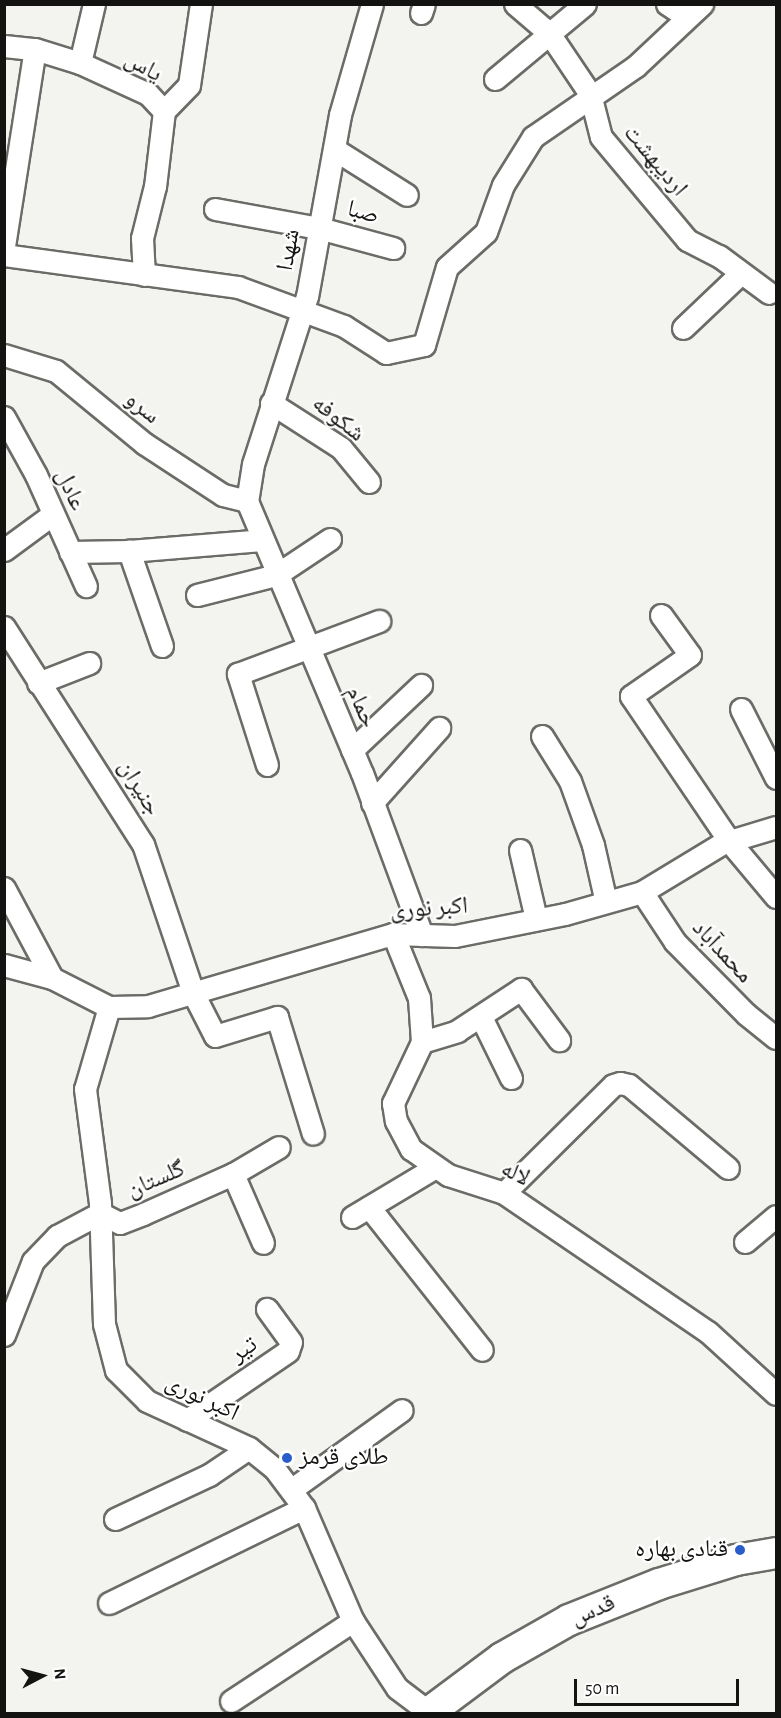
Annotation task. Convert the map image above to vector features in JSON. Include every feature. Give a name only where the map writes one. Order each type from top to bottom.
[{"type":"main road","name":"قدس","points":[[428,1713],[502,1658],[569,1620],[659,1584],[736,1560],[777,1553]]},
{"type":"street","points":[[80,63],[94,4]]},
{"type":"street","points":[[164,111],[189,85],[201,4]]},
{"type":"street","name":"اردیبهشت","points":[[515,4],[549,33],[590,94],[601,136],[687,240],[769,293]]},
{"type":"street","points":[[495,79],[585,4]]},
{"type":"street","points":[[667,4],[694,11]]},
{"type":"street","name":"شهدا","points":[[247,501],[253,464],[302,310],[334,149],[369,5]]},
{"type":"street","points":[[4,255],[238,287],[344,326],[386,353],[424,345],[447,267],[486,232],[503,185],[533,137],[590,94],[636,66],[694,11]]},
{"type":"street","name":"یاس","points":[[4,46],[35,48],[80,63],[148,94],[164,111],[155,186],[142,238],[144,275]]},
{"type":"street","points":[[4,246],[35,48]]},
{"type":"street","points":[[334,149],[407,195]]},
{"type":"street","name":"صبا","points":[[214,209],[319,228],[393,248]]},
{"type":"street","points":[[683,328],[741,273]]},
{"type":"street","name":"سرو","points":[[4,356],[56,371],[145,444],[223,495],[247,501]]},
{"type":"street","name":"شکوفه","points":[[271,403],[341,448],[369,482]]},
{"type":"street","name":"عادل","points":[[4,417],[86,586]]},
{"type":"street","name":"حمام","points":[[247,501],[276,575],[352,750],[422,935]]},
{"type":"street","points":[[4,550],[53,514]]},
{"type":"street","points":[[197,595],[276,575],[330,539]]},
{"type":"street","points":[[70,552],[129,551],[262,540]]},
{"type":"street","points":[[129,551],[162,646]]},
{"type":"street","points":[[661,615],[690,655],[631,696],[729,841],[777,897]]},
{"type":"street","points":[[267,765],[238,674],[379,621]]},
{"type":"street","name":"جنیران","points":[[4,627],[143,844],[193,993],[215,1035],[277,1017],[313,1134]]},
{"type":"street","points":[[38,683],[89,663]]},
{"type":"street","points":[[352,750],[421,685]]},
{"type":"street","points":[[741,709],[777,778]]},
{"type":"street","points":[[372,803],[439,729]]},
{"type":"street","points":[[542,736],[570,781],[593,845],[606,902]]},
{"type":"street","name":"اکبر نوری","points":[[4,965],[52,978],[109,1007],[148,1006],[393,934],[455,936],[536,920],[642,892],[729,841],[777,827]]},
{"type":"street","points":[[520,850],[536,920]]},
{"type":"street","points":[[4,888],[52,978]]},
{"type":"street","name":"محمدآباد","points":[[642,892],[675,942],[746,1014],[777,1038]]},
{"type":"street","points":[[393,934],[418,998],[422,1042],[457,1031],[482,1017],[521,989],[559,1040]]},
{"type":"street","name":"اکبر نوری","points":[[109,1007],[85,1089],[100,1213],[103,1316],[116,1370],[147,1401],[249,1448],[292,1489],[304,1508],[353,1621],[397,1688],[428,1713]]},
{"type":"street","points":[[482,1017],[511,1078]]},
{"type":"street","name":"لاله","points":[[422,1042],[393,1103],[396,1122],[411,1149],[434,1168],[504,1193],[708,1332],[777,1394]]},
{"type":"street","points":[[504,1193],[620,1083],[629,1085],[728,1168]]},
{"type":"street","name":"گلستان","points":[[4,1335],[33,1260],[57,1236],[100,1213],[120,1223],[233,1174],[279,1147]]},
{"type":"street","points":[[434,1168],[360,1212],[482,1350]]},
{"type":"street","points":[[233,1174],[263,1244]]},
{"type":"street","points":[[745,1242],[777,1216]]},
{"type":"street","name":"تیر","points":[[187,1420],[288,1351],[291,1342],[267,1309]]},
{"type":"street","points":[[292,1489],[402,1410]]},
{"type":"street","points":[[115,1519],[209,1476],[249,1448]]},
{"type":"street","points":[[109,1603],[304,1508]]},
{"type":"street","points":[[231,1701],[353,1621]]},
{"type":"place","name":"طلای قرمز","points":[[287,1458]]},
{"type":"place","name":"قنادی بهاره","points":[[740,1550]]}]
